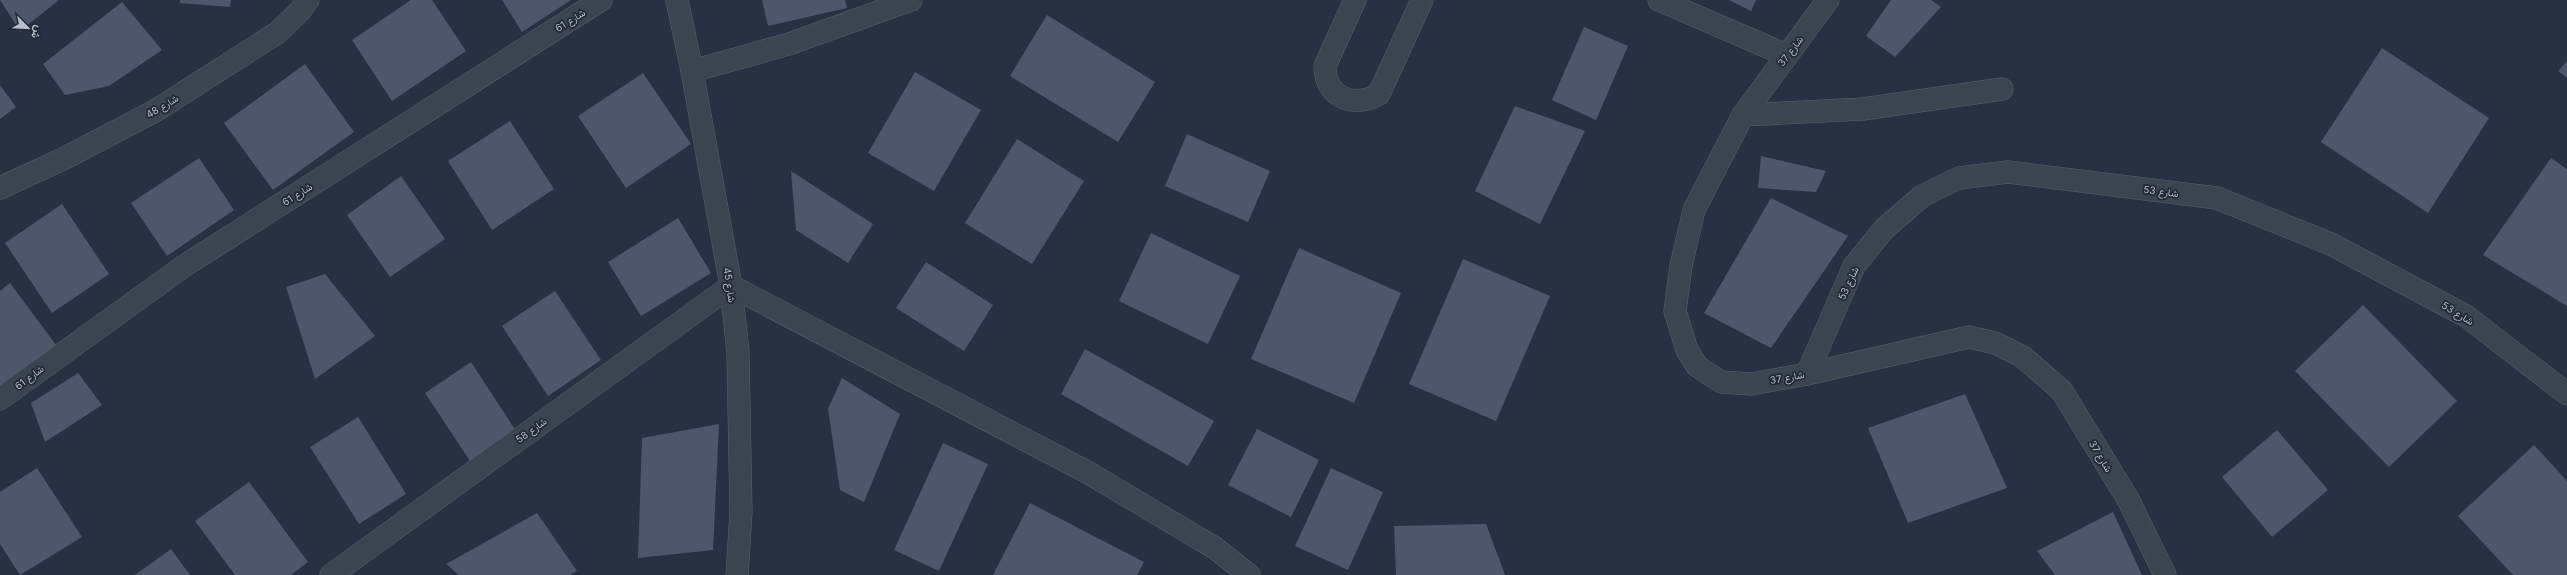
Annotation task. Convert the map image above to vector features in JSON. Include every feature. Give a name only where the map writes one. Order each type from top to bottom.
[{"type":"street","name":"شارع 48","points":[[0,188],[63,159],[155,111],[277,33],[300,11],[308,0]]},
{"type":"street","name":"شارع 61","points":[[0,399],[184,266],[601,0]]},
{"type":"street","name":"شارع 45","points":[[677,0],[692,71],[731,286],[738,353],[741,512],[737,575]]},
{"type":"street","points":[[692,71],[789,44],[910,0]]},
{"type":"street","points":[[1354,0],[1325,66],[1325,77],[1328,85],[1335,94],[1354,101],[1367,101],[1379,94],[1422,0]]},
{"type":"street","points":[[1659,0],[1786,55]]},
{"type":"street","name":"شارع 37","points":[[1828,0],[1743,115],[1694,210],[1681,266],[1675,310],[1687,350],[1697,366],[1720,382],[1751,384],[1807,374],[1969,338],[1995,343],[2023,357],[2062,391],[2129,501],[2165,575]]},
{"type":"street","points":[[1743,115],[1863,109],[2002,88]]},
{"type":"street","name":"شارع 53","points":[[1807,374],[1854,266],[1884,229],[1922,196],[1959,178],[2008,172],[2217,198],[2331,244],[2466,316],[2567,394]]},
{"type":"street","points":[[731,286],[1087,472],[1215,548],[1249,575]]},
{"type":"street","name":"شارع 58","points":[[331,575],[731,286]]},
{"type":"building","points":[[0,0],[59,0],[20,31]]},
{"type":"building","points":[[180,0],[231,0],[230,7],[180,3]]},
{"type":"building","points":[[411,0],[432,0],[466,51],[392,101],[352,40]]},
{"type":"building","points":[[502,0],[571,0],[522,32]]},
{"type":"building","points":[[762,0],[845,0],[847,8],[768,26]]},
{"type":"building","points":[[1729,0],[1756,0],[1751,11]]},
{"type":"building","points":[[1891,0],[1931,0],[1941,7],[1895,57],[1866,36]]},
{"type":"building","points":[[122,2],[162,50],[109,86],[65,95],[43,64]]},
{"type":"building","points":[[1047,15],[1155,82],[1118,142],[1010,76]]},
{"type":"building","points":[[1584,27],[1628,46],[1596,120],[1552,100]]},
{"type":"building","points":[[2382,48],[2489,118],[2428,213],[2321,142]]},
{"type":"building","points":[[2567,61],[2567,78],[2558,71]]},
{"type":"building","points":[[305,64],[354,132],[273,190],[224,123]]},
{"type":"building","points":[[915,72],[981,110],[934,191],[868,153]]},
{"type":"building","points":[[643,73],[691,144],[626,188],[578,116]]},
{"type":"building","points":[[0,85],[16,107],[0,119]]},
{"type":"building","points":[[1515,106],[1585,131],[1540,224],[1475,191]]},
{"type":"building","points":[[510,121],[554,189],[492,230],[448,161]]},
{"type":"building","points":[[1187,134],[1270,171],[1248,222],[1165,186]]},
{"type":"building","points":[[1017,139],[1084,181],[1032,264],[965,223]]},
{"type":"building","points":[[1761,156],[1826,171],[1816,192],[1758,188]]},
{"type":"building","points":[[199,158],[234,210],[167,256],[131,203]]},
{"type":"building","points":[[2551,158],[2567,169],[2567,306],[2483,255]]},
{"type":"building","points":[[791,171],[873,224],[848,263],[796,230]]},
{"type":"building","points":[[401,176],[445,239],[390,277],[347,215]]},
{"type":"building","points":[[1771,198],[1848,236],[1771,348],[1704,313]]},
{"type":"building","points":[[62,204],[109,274],[52,313],[5,243]]},
{"type":"building","points":[[678,218],[711,273],[641,316],[608,262]]},
{"type":"building","points":[[1151,233],[1240,276],[1208,344],[1119,301]]},
{"type":"building","points":[[1299,248],[1401,293],[1354,403],[1251,359]]},
{"type":"building","points":[[1463,259],[1550,296],[1496,421],[1409,384]]},
{"type":"building","points":[[926,262],[993,305],[964,351],[896,308]]},
{"type":"building","points":[[325,274],[375,336],[315,379],[286,287]]},
{"type":"building","points":[[10,283],[56,345],[0,388],[0,291]]},
{"type":"building","points":[[555,291],[601,360],[548,396],[502,326]]},
{"type":"building","points":[[2363,305],[2457,401],[2389,467],[2295,371]]},
{"type":"building","points":[[1085,349],[1214,421],[1188,466],[1061,394]]},
{"type":"building","points":[[471,362],[518,434],[472,464],[425,393]]},
{"type":"building","points":[[78,373],[102,405],[45,442],[31,403]]},
{"type":"building","points":[[842,378],[900,414],[864,502],[840,490],[828,409]]},
{"type":"building","points":[[1965,394],[2007,488],[1908,523],[1868,428]]},
{"type":"building","points":[[358,417],[406,494],[359,524],[310,447]]},
{"type":"building","points":[[719,424],[713,550],[638,558],[642,438]]},
{"type":"building","points":[[1257,429],[1319,460],[1291,517],[1228,485]]},
{"type":"building","points":[[2277,430],[2328,490],[2272,537],[2222,477]]},
{"type":"building","points":[[943,443],[988,464],[939,571],[894,550]]},
{"type":"building","points":[[2534,445],[2567,481],[2567,575],[2513,575],[2458,516]]},
{"type":"building","points":[[37,468],[82,537],[20,575],[0,544],[0,492]]},
{"type":"building","points":[[1331,468],[1383,492],[1348,570],[1295,546]]},
{"type":"building","points":[[249,482],[308,562],[291,575],[235,575],[195,521]]},
{"type":"building","points":[[1030,503],[1144,562],[1137,575],[993,575]]},
{"type":"building","points":[[2113,512],[2142,575],[2055,575],[2037,551]]},
{"type":"building","points":[[537,513],[577,571],[570,575],[459,575],[446,564]]},
{"type":"building","points":[[1486,524],[1505,575],[1396,575],[1394,526]]},
{"type":"building","points":[[171,549],[190,575],[135,575]]}]
